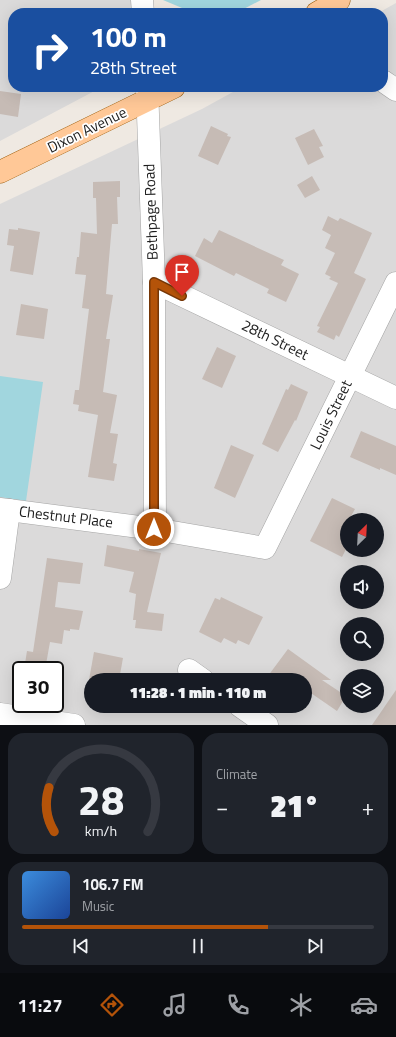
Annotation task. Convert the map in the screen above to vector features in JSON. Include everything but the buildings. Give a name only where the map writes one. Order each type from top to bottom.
[{"type":"main road","points":[[325,8],[339,0]]},
{"type":"main road","name":"Dixon Avenue","points":[[0,172],[147,94]]},
{"type":"street","name":"Bethpage Road","points":[[147,94],[154,282],[154,529]]},
{"type":"street","name":"28th Street","points":[[154,282],[396,398]]},
{"type":"street","name":"Louis Street","points":[[265,548],[396,283]]},
{"type":"street","name":"Chestnut Place","points":[[5,509],[154,529],[265,548]]},
{"type":"street","points":[[0,578],[5,509]]},
{"type":"street","points":[[250,713],[267,725]]},
{"type":"street","points":[[0,714],[74,725]]},
{"type":"shaded area","points":[[0,0],[153,0],[153,8],[8,8],[8,92],[93,92],[0,141]]},
{"type":"shaded area","points":[[396,3],[396,725],[0,725],[0,204],[202,109],[233,92],[388,92],[387,8]]},
{"type":"water","points":[[163,0],[261,0],[246,8],[182,8]]},
{"type":"water","points":[[0,376],[43,382],[26,501],[0,497]]},
{"type":"route","points":[[154,529],[154,282],[182,296]]}]
